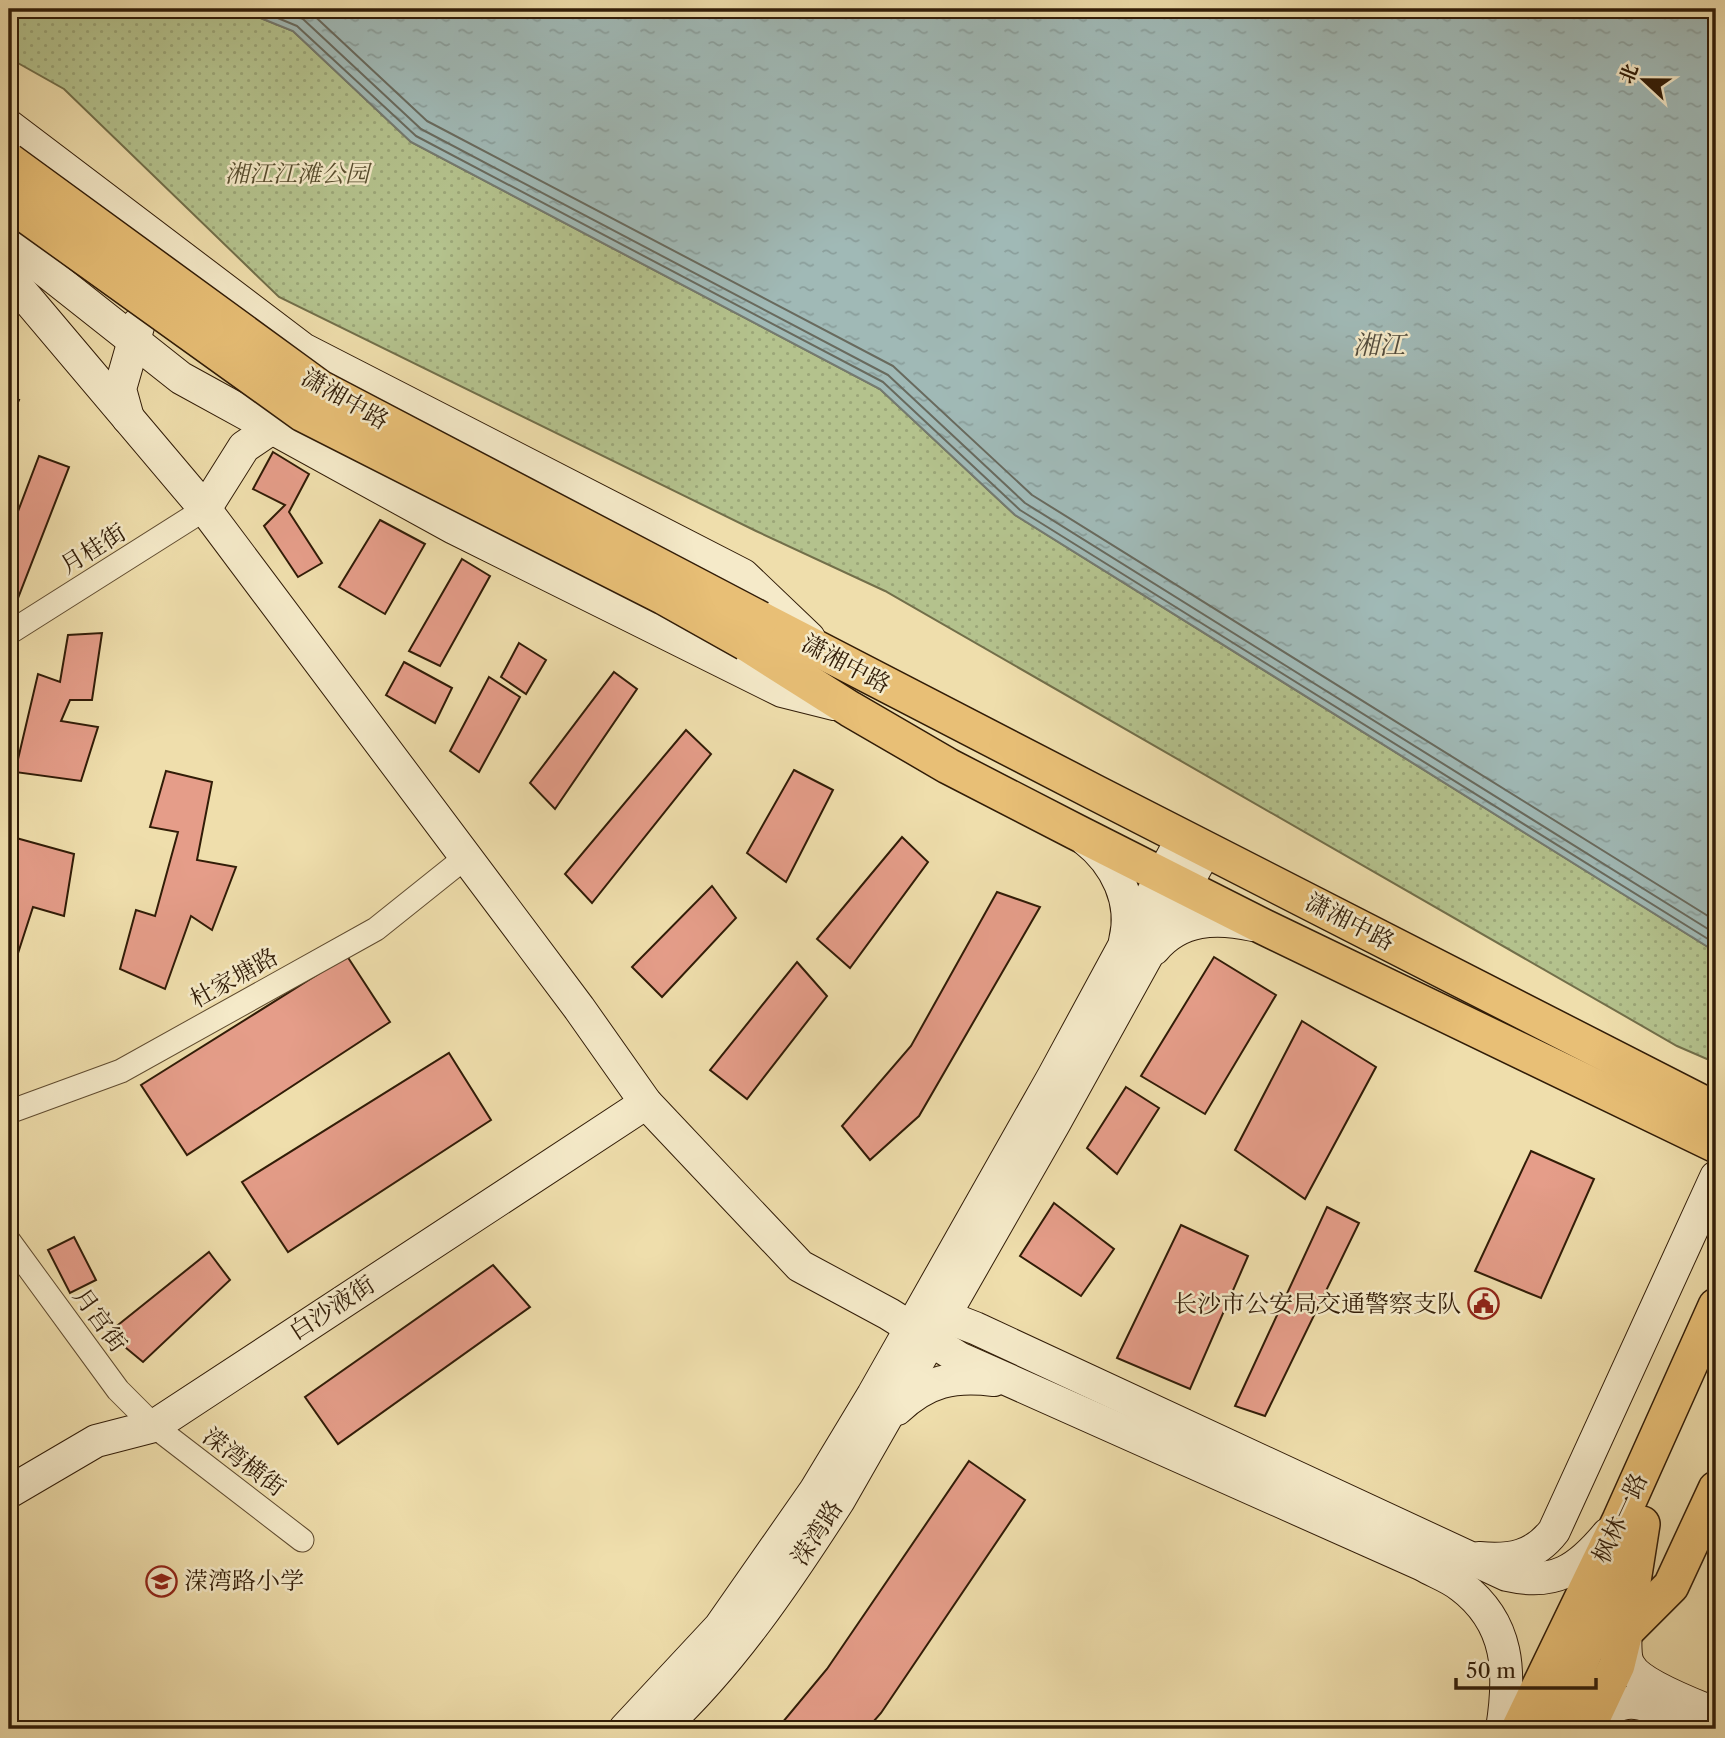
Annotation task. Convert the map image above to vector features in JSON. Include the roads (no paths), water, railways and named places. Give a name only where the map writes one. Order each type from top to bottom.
[{"type":"main road","name":"潇湘中路","points":[[9,162],[320,388],[753,631],[850,709],[948,766],[1264,927],[1653,1096],[1716,1110]]},
{"type":"main road","name":"潇湘中路","points":[[9,202],[303,414],[652,591],[753,631],[825,653],[1194,843],[1653,1096],[1716,1145]]},
{"type":"main road","points":[[1653,1096],[1716,1090]]},
{"type":"main road","points":[[1653,1096],[1716,1169]]},
{"type":"main road","name":"枫林一路","points":[[1551,1729],[1716,1306]]},
{"type":"main road","name":"枫林一路","points":[[1519,1729],[1631,1522],[1716,1354]]},
{"type":"main road","points":[[1625,1632],[1671,1586],[1716,1489]]},
{"type":"main road","points":[[1589,1726],[1617,1665],[1625,1632],[1631,1522]]},
{"type":"street","points":[[9,126],[303,349],[743,575],[825,653]]},
{"type":"street","points":[[9,242],[181,377],[272,428],[454,528],[782,691],[850,709]]},
{"type":"street","points":[[129,419],[120,389],[139,323],[190,263]]},
{"type":"street","points":[[9,277],[205,509],[579,1008],[646,1103],[800,1266],[888,1314],[1006,1343],[1507,1575],[1524,1579],[1562,1575],[1631,1522]]},
{"type":"street","points":[[205,509],[244,447],[272,428],[303,349]]},
{"type":"street","name":"月桂街","points":[[9,633],[205,509]]},
{"type":"street","points":[[1076,832],[1108,861],[1119,881],[1126,903],[1129,962]]},
{"type":"street","points":[[927,1324],[1194,843]]},
{"type":"street","name":"杜家塘路","points":[[9,1112],[134,1065],[376,929],[466,857]]},
{"type":"street","points":[[625,1729],[720,1627],[927,1324],[977,1258],[1129,962],[1184,926],[1206,920],[1228,919],[1264,927]]},
{"type":"street","name":"白沙液街","points":[[9,1492],[96,1441],[154,1426],[646,1103]]},
{"type":"street","points":[[1468,1557],[1515,1558],[1544,1544],[1554,1531],[1704,1224],[1716,1177]]},
{"type":"street","name":"月宫街","points":[[9,1241],[118,1390],[154,1426]]},
{"type":"street","points":[[977,1258],[970,1289],[970,1308],[976,1321],[1006,1343]]},
{"type":"street","points":[[927,1324],[959,1358],[1423,1565],[1459,1584],[1480,1602],[1493,1622],[1502,1645],[1508,1670],[1502,1729]]},
{"type":"street","name":"溁湾路","points":[[661,1729],[682,1710],[746,1635],[801,1559],[879,1433],[927,1324]]},
{"type":"street","points":[[879,1433],[895,1412],[914,1394],[942,1381],[984,1379],[1016,1383]]},
{"type":"street","name":"溁湾横街","points":[[154,1426],[302,1539]]},
{"type":"street","points":[[1625,1632],[1628,1664],[1634,1671],[1649,1682],[1716,1714]]},
{"type":"street","points":[[1589,1726],[1605,1710],[1640,1702],[1700,1729]]},
{"type":"water","name":"湘江","points":[[238,9],[1716,9],[1716,952],[1015,515],[880,389],[411,142],[293,31]]},
{"type":"place","name":"长沙市公安局交通警察支队","points":[[1484,1304]]},
{"type":"place","name":"溁湾路小学","points":[[161,1581]]},
{"type":"park label","name":"湘江江滩公园","points":[[297,174]]}]
